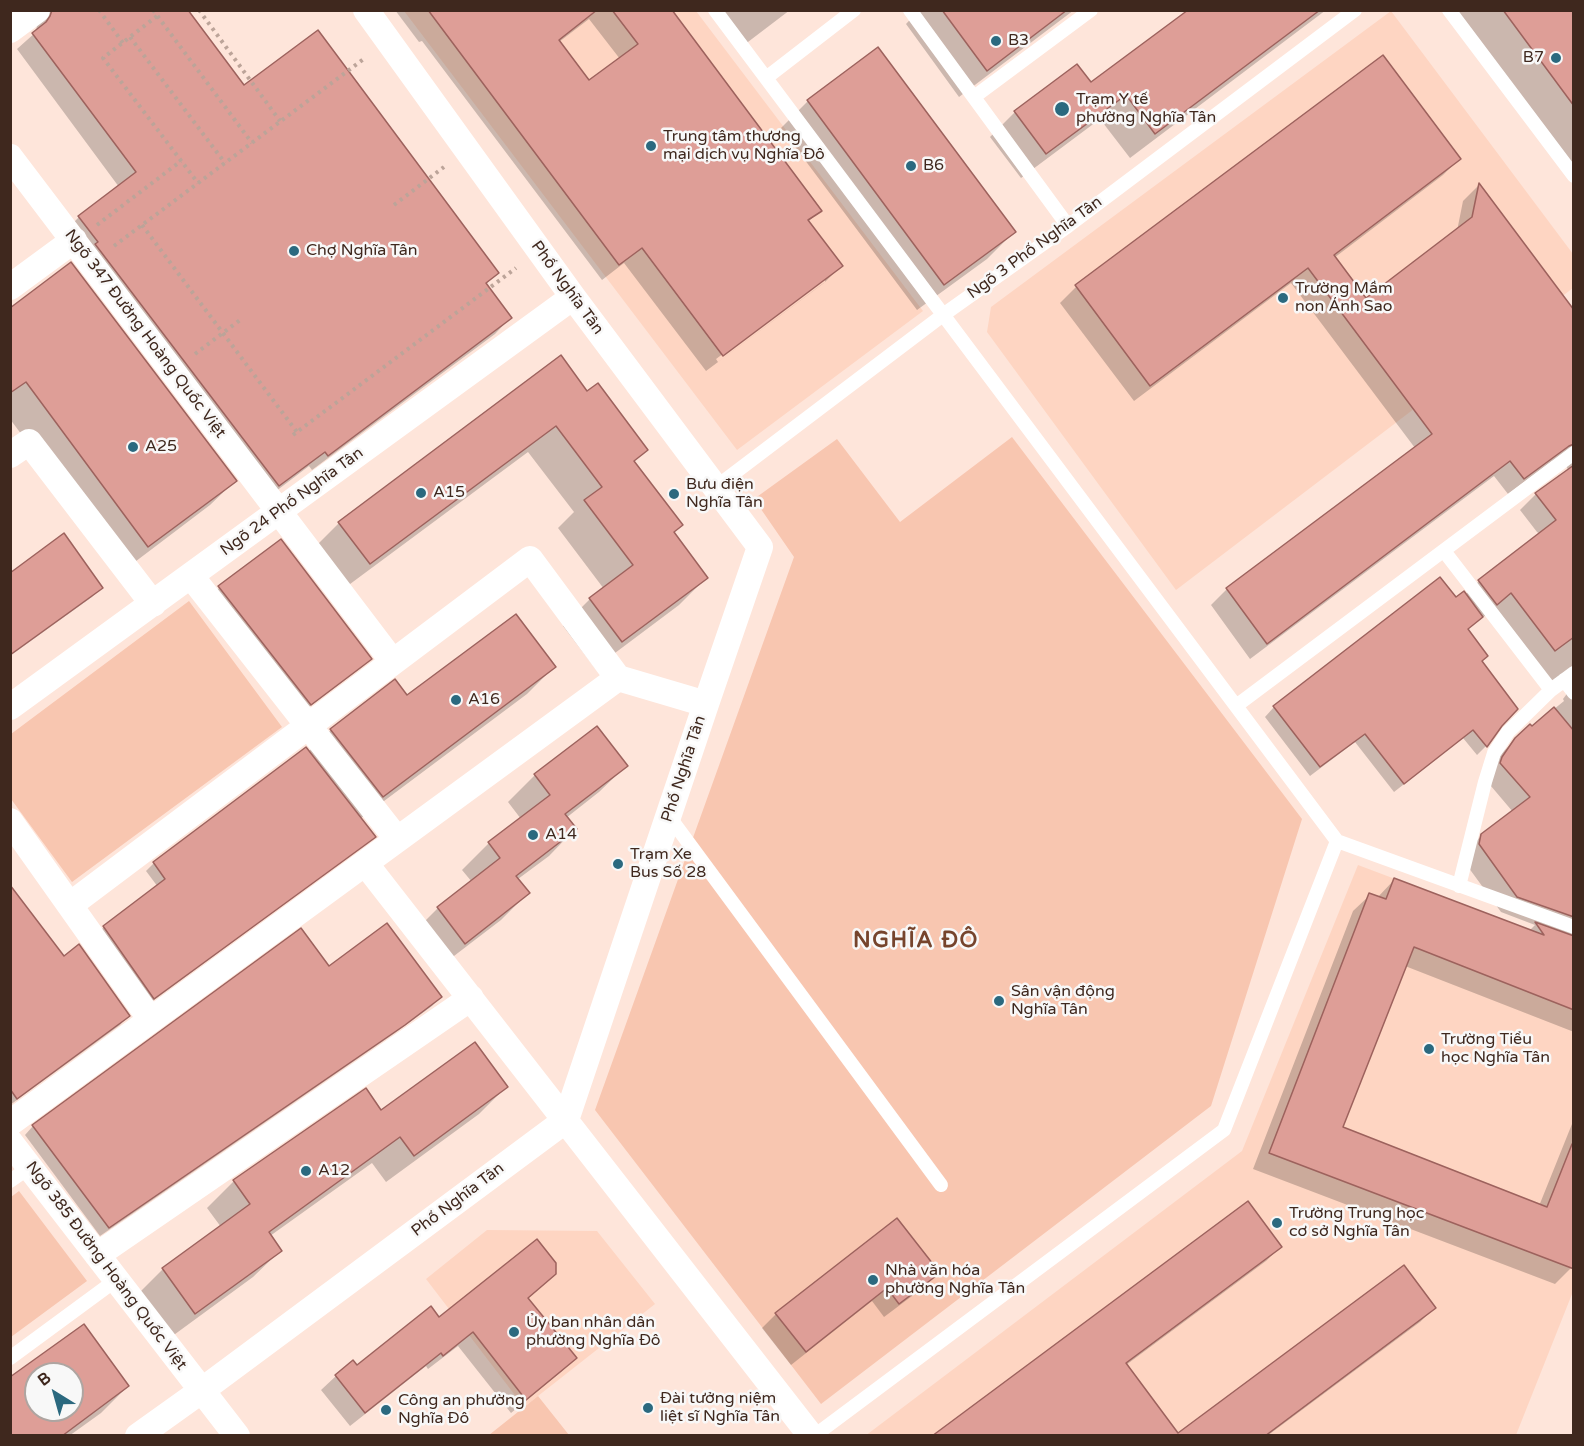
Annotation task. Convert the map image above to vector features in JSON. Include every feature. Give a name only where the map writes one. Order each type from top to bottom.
[{"type":"street","points":[[10,30],[37,10]]},
{"type":"street","name":"Phố Nghĩa Tân","points":[[138,1436],[566,1120],[760,547],[539,251],[366,10]]},
{"type":"street","name":"Ngõ 347 Đường Hoàng Quốc Việt","points":[[10,157],[83,234],[92,263],[393,662]]},
{"type":"street","points":[[10,287],[83,234]]},
{"type":"street","name":"Ngõ 24 Phố Nghĩa Tân","points":[[10,707],[573,297]]},
{"type":"street","points":[[10,455],[29,442],[153,604]]},
{"type":"street","points":[[70,905],[530,559],[618,678],[706,704]]},
{"type":"street","points":[[191,576],[397,839]]},
{"type":"street","points":[[10,1123],[618,678]]},
{"type":"street","points":[[10,820],[151,1020]]},
{"type":"street","points":[[365,863],[813,1436]]},
{"type":"street","points":[[97,1255],[471,998]]},
{"type":"street","name":"Ngõ 385 Đường Hoàng Quốc Việt","points":[[10,1142],[20,1174],[97,1255],[237,1436]]},
{"type":"lane","points":[[715,10],[1337,842],[1574,927]]},
{"type":"lane","points":[[766,78],[854,10]]},
{"type":"lane","points":[[910,10],[1068,226]]},
{"type":"lane","points":[[974,98],[1091,10]]},
{"type":"lane","name":"Ngõ 3 Phố Nghĩa Tân","points":[[716,487],[943,315],[1068,226],[1355,10]]},
{"type":"lane","points":[[1449,10],[1574,176]]},
{"type":"lane","points":[[1236,706],[1574,453]]},
{"type":"lane","points":[[1444,551],[1551,690]]},
{"type":"lane","points":[[1459,886],[1494,753],[1508,732],[1551,690],[1569,677],[1574,693]]},
{"type":"lane","points":[[668,816],[941,1185]]},
{"type":"lane","points":[[813,1436],[1224,1130],[1337,842]]},
{"type":"lane","points":[[10,1358],[116,1280]]},
{"type":"path","points":[[99,10],[123,43]]},
{"type":"path","points":[[153,10],[252,143]]},
{"type":"path","points":[[199,10],[280,121]]},
{"type":"path","points":[[157,16],[103,58],[198,183]]},
{"type":"path","points":[[130,37],[225,163]]},
{"type":"path","points":[[92,263],[388,41]]},
{"type":"path","points":[[394,204],[467,150]]},
{"type":"path","points":[[83,234],[181,161]]},
{"type":"path","points":[[142,225],[295,433],[539,251]]},
{"type":"path","points":[[173,370],[240,320]]},
{"type":"shaded area","name":"Trung tâm thương mại dịch vụ Nghĩa Đô","points":[[404,11],[696,11],[923,311],[737,450]]},
{"type":"shaded area","name":"Trường Mầm non Ánh Sao","points":[[1391,11],[1573,254],[1573,288],[1176,590],[987,332],[991,307]]},
{"type":"shaded area","name":"Sân vận động Nghĩa Tân","points":[[1012,437],[1302,819],[1211,1106],[821,1404],[595,1110],[794,557],[754,499],[837,439],[900,522]]},
{"type":"shaded area","points":[[189,601],[282,727],[72,882],[11,799],[11,734]]},
{"type":"shaded area","points":[[1358,865],[1573,946],[1574,1265],[1572,1294],[1516,1435],[865,1436],[1242,1151]]},
{"type":"shaded area","points":[[19,1191],[87,1281],[11,1337],[11,1197]]},
{"type":"shaded area","points":[[487,1230],[597,1231],[655,1304],[524,1407],[426,1279]]},
{"type":"shaded area","points":[[538,1396],[569,1435],[489,1435]]},
{"type":"building","name":"Chợ Nghĩa Tân","points":[[52,10],[188,10],[244,85],[318,30],[499,273],[486,283],[512,318],[328,456],[325,452],[279,486],[95,244],[98,242],[78,216],[136,172],[32,33],[46,22]]},
{"type":"building","name":"Trung tâm thương mại dịch vụ Nghĩa Đô","points":[[428,10],[597,10],[559,40],[589,80],[638,44],[612,10],[672,10],[822,211],[808,220],[843,266],[723,356],[642,248],[619,265]]},
{"type":"building","name":"B3","points":[[942,10],[1067,10],[987,71]]},
{"type":"building","points":[[1188,10],[1320,10],[1155,134],[1126,95],[1046,154],[1014,111],[1077,64],[1091,82]]},
{"type":"building","name":"B7","points":[[1503,10],[1574,10],[1574,106]]},
{"type":"building","name":"B6","points":[[878,47],[1016,232],[944,285],[807,100]]},
{"type":"building","points":[[1383,55],[1461,159],[1334,255],[1366,298],[1472,217],[1479,183],[1574,310],[1574,444],[1524,479],[1510,461],[1267,644],[1226,588],[1432,434],[1308,268],[1150,386],[1075,285]]},
{"type":"building","name":"A25","points":[[71,262],[237,481],[148,547],[26,382],[10,393],[10,308]]},
{"type":"building","name":"A15","points":[[561,355],[587,391],[598,383],[648,450],[634,461],[683,525],[674,532],[708,578],[622,642],[589,598],[633,565],[584,500],[602,487],[556,426],[370,564],[338,522]]},
{"type":"building","points":[[1574,465],[1574,637],[1555,651],[1511,593],[1497,605],[1478,580],[1556,520],[1535,493]]},
{"type":"building","points":[[64,533],[103,588],[10,655],[10,573]]},
{"type":"building","points":[[281,539],[372,659],[311,705],[218,586]]},
{"type":"building","points":[[1440,577],[1456,597],[1464,591],[1483,617],[1468,629],[1488,656],[1482,661],[1518,709],[1487,747],[1473,730],[1404,784],[1365,734],[1320,767],[1273,706]]},
{"type":"building","name":"A16","points":[[516,614],[556,667],[383,797],[330,729],[395,679],[407,695]]},
{"type":"building","points":[[1554,707],[1574,731],[1574,917],[1517,897],[1479,844],[1481,834],[1530,797],[1500,763],[1515,738]]},
{"type":"building","name":"A14","points":[[597,726],[628,766],[565,814],[577,829],[516,876],[530,893],[465,944],[437,907],[500,858],[488,842],[550,795],[534,774]]},
{"type":"building","points":[[306,747],[376,837],[154,999],[103,926],[165,879],[153,862]]},
{"type":"building","points":[[1394,878],[1544,935],[1535,922],[1574,936],[1574,1010],[1414,947],[1343,1127],[1547,1207],[1572,1144],[1574,1145],[1574,1269],[1269,1153],[1369,893],[1386,899]]},
{"type":"building","points":[[10,885],[64,956],[79,944],[130,1016],[17,1099],[10,1089]]},
{"type":"building","points":[[387,923],[442,997],[405,1025],[109,1228],[32,1125],[301,928],[329,966]]},
{"type":"building","name":"A12","points":[[475,1042],[508,1087],[414,1156],[400,1137],[269,1232],[282,1251],[195,1314],[162,1268],[250,1204],[233,1180],[366,1088],[381,1110]]},
{"type":"building","points":[[1248,1201],[1282,1247],[1126,1363],[1178,1433],[1404,1265],[1436,1308],[1265,1436],[932,1436]]},
{"type":"building","name":"Nhà văn hóa phường Nghĩa Tân","points":[[897,1218],[940,1273],[899,1304],[887,1288],[806,1352],[775,1313]]},
{"type":"building","name":"Ủy ban nhân dân phường Nghĩa Đô","points":[[537,1239],[556,1263],[556,1274],[528,1298],[577,1358],[526,1400],[473,1332],[443,1356],[441,1353],[365,1413],[335,1375],[353,1360],[357,1365],[431,1306],[439,1317]]},
{"type":"building","points":[[84,1324],[129,1386],[84,1420],[84,1362],[31,1362]]},
{"type":"building","points":[[24,1367],[24,1422],[81,1422],[62,1436],[10,1436],[10,1377]]},
{"type":"place","name":"B3","points":[[996,41]]},
{"type":"place","name":"B7","points":[[1556,58]]},
{"type":"place","name":"Trạm Y tế phường Nghĩa Tân","points":[[1062,109]]},
{"type":"place","name":"Trung tâm thương mại dịch vụ Nghĩa Đô","points":[[651,146]]},
{"type":"place","name":"B6","points":[[911,166]]},
{"type":"place","name":"Chợ Nghĩa Tân","points":[[294,251]]},
{"type":"place","name":"Trường Mầm non Ánh Sao","points":[[1283,298]]},
{"type":"place","name":"A25","points":[[133,447]]},
{"type":"place","name":"A15","points":[[421,493]]},
{"type":"place","name":"Bưu điện Nghĩa Tân","points":[[674,494]]},
{"type":"place","name":"A16","points":[[456,700]]},
{"type":"place","name":"A14","points":[[533,835]]},
{"type":"place","name":"Trạm Xe Bus Số 28","points":[[618,864]]},
{"type":"place","name":"Sân vận động Nghĩa Tân","points":[[999,1001]]},
{"type":"place","name":"Trường Tiểu học Nghĩa Tân","points":[[1429,1049]]},
{"type":"place","name":"A12","points":[[306,1171]]},
{"type":"place","name":"Trường Trung học cơ sở Nghĩa Tân","points":[[1277,1223]]},
{"type":"place","name":"Nhà văn hóa phường Nghĩa Tân","points":[[873,1280]]},
{"type":"place","name":"Ủy ban nhân dân phường Nghĩa Đô","points":[[514,1332]]},
{"type":"place","name":"Đài tưởng niệm liệt sĩ Nghĩa Tân","points":[[648,1408]]},
{"type":"place","name":"Công an phường Nghĩa Đô","points":[[386,1410]]},
{"type":"district","name":"NGHĨA ĐÔ","points":[[916,941]]}]
